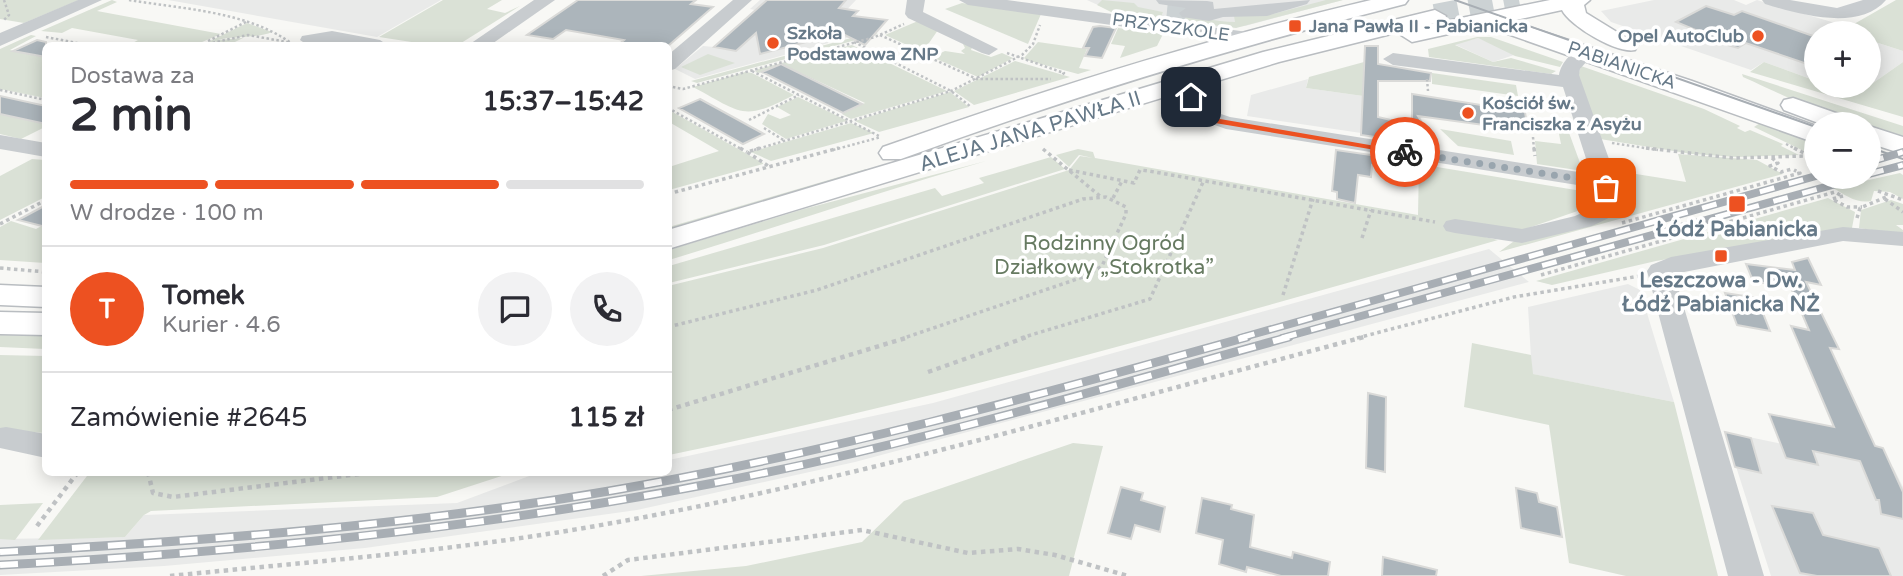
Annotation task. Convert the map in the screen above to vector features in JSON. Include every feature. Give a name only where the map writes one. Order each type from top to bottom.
[{"type":"main road","points":[[924,164],[1081,130],[1295,64],[1491,10],[1528,11],[1578,1]]},
{"type":"main road","points":[[1578,1],[1572,11],[1578,18],[1627,45]]},
{"type":"main road","points":[[879,147],[1367,4],[1419,7]]},
{"type":"main road","name":"PABIANICKA","points":[[1419,7],[1491,10],[1804,142]]},
{"type":"main road","name":"ALEJA JANA PAWŁA II","points":[[672,217],[879,147],[1419,7]]},
{"type":"main road","name":"ALEJA JANA PAWŁA II","points":[[672,239],[1271,57],[1419,7]]},
{"type":"main road","name":"PABIANICKA","points":[[1528,11],[1811,112]]},
{"type":"main road","points":[[1881,138],[1903,146]]},
{"type":"main road","points":[[1881,159],[1903,167]]},
{"type":"main road","points":[[0,295],[42,297]]},
{"type":"main road","points":[[0,323],[42,324]]},
{"type":"street","points":[[1,31],[93,0]]},
{"type":"street","points":[[482,42],[546,0]]},
{"type":"street","points":[[672,62],[743,0]]},
{"type":"street","name":"PRZYSZKOLE","points":[[968,0],[1248,37]]},
{"type":"street","points":[[1140,4],[1222,5],[1234,14],[1275,3],[1301,0]]},
{"type":"street","points":[[1771,0],[1824,13],[1843,14],[1877,0]]},
{"type":"street","points":[[1085,1],[1116,19]]},
{"type":"street","points":[[1188,13],[1209,16],[1222,5]]},
{"type":"street","points":[[918,9],[989,49]]},
{"type":"street","points":[[303,42],[332,37],[359,42]]},
{"type":"street","points":[[1455,226],[1522,236],[1583,221],[1601,214],[1611,205],[1569,70],[1586,52]]},
{"type":"street","points":[[1393,59],[1571,82]]},
{"type":"street","points":[[1191,97],[1202,114],[1226,123],[1605,183]]},
{"type":"street","points":[[8,144],[42,131]]},
{"type":"street","points":[[8,144],[42,149]]},
{"type":"street","points":[[1746,576],[1659,276],[1660,271],[1671,265],[1854,233],[1903,239]]},
{"type":"street","points":[[6,438],[42,445]]},
{"type":"path","points":[[1,31],[9,15],[4,0]]},
{"type":"path","points":[[129,0],[249,21],[274,32],[287,42]]},
{"type":"path","points":[[672,87],[683,89],[880,35],[918,9]]},
{"type":"path","points":[[206,42],[249,21]]},
{"type":"path","points":[[747,152],[951,91],[1028,50],[1041,22]]},
{"type":"path","points":[[214,42],[248,35],[265,37],[274,32]]},
{"type":"path","points":[[880,35],[977,79]]},
{"type":"path","points":[[43,36],[73,42]]},
{"type":"path","points":[[265,37],[263,38],[303,42]]},
{"type":"path","points":[[854,42],[951,91],[975,110],[961,113]]},
{"type":"path","points":[[750,70],[851,121],[879,147]]},
{"type":"path","points":[[0,90],[42,99]]},
{"type":"path","points":[[749,120],[799,94]]},
{"type":"path","points":[[672,110],[747,152],[770,168]]},
{"type":"path","points":[[1526,121],[1541,124]]},
{"type":"path","points":[[764,128],[785,141]]},
{"type":"path","points":[[1533,137],[1534,165]]},
{"type":"path","points":[[1590,139],[1693,155],[1770,158],[1804,147]]},
{"type":"path","points":[[672,193],[770,168],[879,147]]},
{"type":"path","points":[[1042,149],[1100,196]]},
{"type":"path","points":[[1617,224],[1800,173],[1793,170],[1781,172],[1770,166],[1778,163],[1770,158]]},
{"type":"path","points":[[1069,170],[1134,183],[1140,170],[1455,226]]},
{"type":"path","points":[[928,372],[987,349],[1150,299],[1204,180]]},
{"type":"path","points":[[1113,198],[1122,181]]},
{"type":"path","points":[[1878,191],[1903,200]]},
{"type":"path","points":[[1541,275],[1835,192],[1842,195],[1832,199],[1846,207],[1862,207]]},
{"type":"path","points":[[672,326],[817,290],[1100,196],[1113,198],[1126,207],[1126,214],[1102,266],[1086,276],[850,357],[672,409]]},
{"type":"path","points":[[1854,233],[1858,210],[1862,207],[1885,198],[1903,212]]},
{"type":"path","points":[[1283,295],[1313,199]]},
{"type":"path","points":[[0,224],[42,202]]},
{"type":"path","points":[[1362,238],[1371,210]]},
{"type":"path","points":[[0,268],[42,272]]},
{"type":"path","points":[[170,576],[426,550],[577,529],[718,502],[947,447],[1501,300],[1621,278],[1659,276]]},
{"type":"path","points":[[37,526],[75,476]]},
{"type":"path","points":[[149,476],[153,493],[173,497],[343,476]]},
{"type":"path","points":[[603,576],[628,560],[862,530],[957,551],[1018,549],[1043,553],[1128,576]]},
{"type":"shaded area","points":[[168,0],[441,0],[377,37]]},
{"type":"shaded area","name":"Szkoła Podstawowa ZNP","points":[[760,0],[856,0],[838,19],[869,32],[695,79],[675,69],[703,46],[714,47],[755,10],[750,9]]},
{"type":"shaded area","points":[[1087,0],[1343,0],[1245,26],[1222,28],[1161,18],[1163,12],[1100,6]]},
{"type":"shaded area","points":[[1654,0],[1734,0],[1746,5],[1757,0],[1829,21],[1804,21],[1804,77],[1764,62],[1751,70],[1611,22],[1601,11]]},
{"type":"shaded area","points":[[1478,38],[1517,54],[1493,62],[1454,44]]},
{"type":"shaded area","points":[[1881,44],[1903,51],[1903,62],[1881,78]]},
{"type":"shaded area","points":[[1308,79],[1306,88],[1363,96],[1361,133],[1247,116],[1251,95]]},
{"type":"shaded area","points":[[1489,249],[1529,282],[855,462],[637,510],[365,548],[164,566],[0,575],[0,539],[125,537],[144,515],[457,503],[529,476],[672,476],[672,459],[933,403]]},
{"type":"shaded area","points":[[1628,284],[1640,290],[1674,402],[1532,374],[1528,307]]},
{"type":"shaded area","points":[[1725,432],[1893,467],[1903,487],[1903,576],[1771,576]]},
{"type":"green space","points":[[0,0],[79,0],[24,23],[0,19]]},
{"type":"green space","points":[[112,0],[117,2],[97,11],[221,34],[202,42],[134,42],[138,40],[72,28],[62,33],[41,31]]},
{"type":"green space","points":[[443,0],[502,0],[487,9],[505,13],[520,6],[463,42],[412,42],[379,37]]},
{"type":"green space","points":[[1102,0],[1134,3],[1138,7],[1163,12],[1161,18],[1175,20],[1177,14],[1235,22],[1234,16],[1273,14],[1326,0],[1343,0],[1236,28],[1113,13],[1097,5]]},
{"type":"green space","points":[[1896,0],[1903,0],[1903,51],[1881,44],[1881,21],[1859,21]]},
{"type":"green space","points":[[962,3],[1041,14],[1028,44],[945,9]]},
{"type":"green space","points":[[918,21],[938,30],[929,43],[918,50],[885,35]]},
{"type":"green space","points":[[247,23],[272,32],[218,40],[243,38],[235,42],[208,42]]},
{"type":"green space","points":[[1118,28],[1163,34],[1157,46],[1120,58],[1125,46],[1111,44]]},
{"type":"green space","points":[[873,32],[878,34],[697,83],[691,81]]},
{"type":"green space","points":[[31,35],[36,36],[10,50],[42,56],[42,97],[0,89],[0,49]]},
{"type":"green space","points":[[1477,37],[1491,37],[1563,62],[1560,67],[1515,56],[1478,38],[1455,45],[1493,62],[1511,58],[1556,71],[1551,74],[1429,57],[1428,49]]},
{"type":"green space","points":[[1038,42],[1087,49],[1079,68],[1091,70],[1078,74],[1026,60],[1024,58]]},
{"type":"green space","points":[[963,44],[973,45],[971,50],[991,57],[1002,53],[1013,58],[978,77],[932,57],[945,51],[965,54],[961,51],[965,48]]},
{"type":"green space","points":[[852,45],[947,91],[851,119],[842,114],[865,103],[781,64],[759,73],[755,72],[758,69]]},
{"type":"green space","points":[[708,54],[735,63],[700,75],[681,67]]},
{"type":"green space","points":[[1015,61],[1070,77],[974,105],[954,91]]},
{"type":"green space","points":[[1364,62],[1363,96],[1306,88],[1309,77]]},
{"type":"green space","points":[[1764,62],[1804,77],[1804,88],[1750,72]]},
{"type":"green space","points":[[1903,62],[1903,117],[1838,98],[1881,98],[1881,77]]},
{"type":"green space","points":[[1581,66],[1704,109],[1740,126],[1737,128],[1745,132],[1750,130],[1783,144],[1781,146],[1799,155],[1737,157],[1692,154],[1600,139],[1577,80]]},
{"type":"green space","points":[[745,72],[794,95],[763,109],[742,111],[693,87]]},
{"type":"green space","points":[[1432,73],[1516,85],[1518,96],[1432,84]]},
{"type":"green space","points":[[1742,74],[1804,94],[1804,98],[1816,98],[1860,112],[1822,112],[1743,77]]},
{"type":"green space","points":[[950,92],[969,107],[879,132],[855,121]]},
{"type":"green space","points":[[798,97],[846,121],[786,139],[762,124],[768,114],[780,119],[791,115],[777,107]]},
{"type":"green space","points":[[672,112],[763,164],[672,189],[672,166],[719,151],[672,124]]},
{"type":"green space","points":[[0,114],[42,122],[42,128],[21,139],[0,134]]},
{"type":"green space","points":[[1881,119],[1903,126],[1903,140],[1881,132]]},
{"type":"green space","points":[[851,123],[874,133],[771,161],[751,152]]},
{"type":"green space","points":[[1760,123],[1804,138],[1804,151],[1754,127]]},
{"type":"green space","points":[[1440,129],[1511,141],[1514,155],[1458,146]]},
{"type":"green space","points":[[1558,129],[1568,130],[1583,171],[1537,164],[1535,141],[1561,144]]},
{"type":"green space","name":"Rodzinny Ogród Działkowy „Stokrotka”","points":[[1078,149],[1093,152],[1095,158],[1418,215],[1419,164],[1600,194],[1592,206],[1520,231],[1455,230],[1498,240],[1292,299],[878,408],[672,454],[672,285],[823,248],[1069,170],[1080,156],[1093,158],[1079,155],[1069,167],[1056,155]]},
{"type":"green space","points":[[1678,154],[1757,160],[1783,174],[1499,252],[1517,239],[1603,217],[1618,176],[1630,173],[1686,182]]},
{"type":"green space","points":[[1051,157],[1065,169],[824,245],[672,282],[672,265],[935,188],[942,196],[984,183],[979,178]]},
{"type":"green space","points":[[32,159],[42,160],[42,199],[0,220],[0,176]]},
{"type":"green space","points":[[986,161],[672,259],[672,249],[804,209]]},
{"type":"green space","points":[[866,169],[871,172],[672,231],[672,226]]},
{"type":"green space","points":[[1900,173],[1903,175],[1903,199],[1890,192],[1874,191],[1871,201],[1861,201],[1835,189],[1881,189],[1881,177]]},
{"type":"green space","points":[[1828,198],[1855,212],[1852,228],[1656,261],[1552,285],[1536,281]]},
{"type":"green space","points":[[1891,200],[1903,204],[1903,225],[1896,225],[1903,230],[1903,235],[1859,228],[1861,210]]},
{"type":"green space","points":[[11,221],[36,229],[42,226],[42,263],[0,260],[0,227]]},
{"type":"green space","points":[[0,335],[42,336],[42,349],[0,347]]},
{"type":"green space","points":[[1472,343],[1531,355],[1533,374],[1674,402],[1718,576],[1626,576],[1569,563],[1549,425],[1464,407]]},
{"type":"green space","points":[[0,355],[42,356],[42,433],[13,431],[0,445]]},
{"type":"green space","points":[[1073,443],[1103,446],[1069,576],[641,576],[746,566],[862,542],[904,501]]},
{"type":"green space","points":[[87,476],[502,476],[437,497],[151,511],[144,515],[125,537],[38,540]]},
{"type":"green space","points":[[43,503],[15,540],[0,539],[0,505]]},
{"type":"building","points":[[578,0],[696,0],[691,4],[713,7],[672,43],[622,42],[624,40],[566,30],[553,39],[527,35]]},
{"type":"building","points":[[767,0],[846,0],[839,8],[858,11],[853,16],[887,20],[865,45],[841,33],[760,54],[756,33],[736,51],[714,47]]},
{"type":"building","name":"Opel AutoClub","points":[[1706,6],[1734,15],[1742,11],[1804,33],[1804,63],[1746,43],[1738,48],[1699,36],[1703,33],[1676,22]]},
{"type":"building","points":[[1093,27],[1116,28],[1102,58],[1085,56],[1089,48],[1083,48]]},
{"type":"building","points":[[37,40],[46,42],[42,42],[42,56],[13,51]]},
{"type":"building","points":[[1365,46],[1378,46],[1378,64],[1431,73],[1430,81],[1378,81],[1378,117],[1412,125],[1412,94],[1525,112],[1528,131],[1418,116],[1429,134],[1423,144],[1361,135]]},
{"type":"building","points":[[781,64],[862,104],[843,113],[762,72]]},
{"type":"building","points":[[0,96],[42,105],[42,123],[0,114]]},
{"type":"building","points":[[700,99],[764,134],[743,144],[679,108]]},
{"type":"building","points":[[1336,150],[1385,157],[1384,167],[1372,165],[1371,177],[1358,175],[1355,203],[1337,199],[1337,192],[1332,191]]},
{"type":"building","points":[[42,207],[42,226],[18,220]]},
{"type":"building","points":[[1808,258],[1821,285],[1806,282],[1839,349],[1830,348],[1875,446],[1883,448],[1903,492],[1903,519],[1881,514],[1879,500],[1876,500],[1860,461],[1813,451],[1818,465],[1786,458],[1769,414],[1834,427],[1791,326],[1809,330],[1791,288],[1753,281],[1746,264],[1795,270],[1792,262]]},
{"type":"building","points":[[1725,293],[1757,298],[1770,331],[1737,325]]},
{"type":"building","points":[[1368,393],[1386,397],[1385,472],[1366,468]]},
{"type":"building","points":[[1725,432],[1751,438],[1761,473],[1735,467]]},
{"type":"building","points":[[1121,487],[1143,493],[1141,500],[1165,507],[1160,532],[1135,525],[1131,539],[1108,533]]},
{"type":"building","points":[[1516,488],[1537,493],[1539,502],[1557,507],[1562,537],[1521,528]]},
{"type":"building","points":[[1202,498],[1232,505],[1231,509],[1254,515],[1250,547],[1292,558],[1293,552],[1330,562],[1328,576],[1281,576],[1247,567],[1246,572],[1219,564],[1223,540],[1196,533]]},
{"type":"building","points":[[1772,506],[1813,513],[1823,535],[1879,548],[1891,576],[1817,576],[1800,573]]},
{"type":"building","points":[[1383,557],[1437,570],[1436,576],[1382,576]]},
{"type":"tunnel","points":[[1435,16],[1519,0]]},
{"type":"tunnel","points":[[1167,11],[1188,13]]},
{"type":"tram line","points":[[1455,0],[1804,123]]},
{"type":"tram line","points":[[1881,151],[1903,159]]},
{"type":"railway","points":[[1881,158],[1903,152]]},
{"type":"railway","points":[[1881,171],[1903,165]]},
{"type":"railway","points":[[1240,338],[1804,179]]},
{"type":"railway","points":[[1282,338],[1818,189]]},
{"type":"railway","points":[[0,552],[153,543],[381,523],[609,491],[850,442],[1247,337]]},
{"type":"railway","points":[[0,565],[180,553],[359,536],[448,526],[625,499],[787,468],[931,435],[1289,337]]},
{"type":"way so far","points":[[1405,152],[1605,183],[1606,188]]},
{"type":"place","name":"Jana Pawła II - Pabianicka","points":[[1295,26]]},
{"type":"place","name":"Opel AutoClub","points":[[1758,36]]},
{"type":"place","name":"Szkoła Podstawowa ZNP","points":[[773,43]]},
{"type":"place","name":"Kościół św. Franciszka z Asyżu","points":[[1468,113]]},
{"type":"place","name":"Łódź Pabianicka","points":[[1737,204]]},
{"type":"place","name":"Leszczowa - Dw. Łódź Pabianicka NŻ","points":[[1721,256]]},
{"type":"route","points":[[1191,97],[1198,111],[1210,119],[1405,152]]}]
